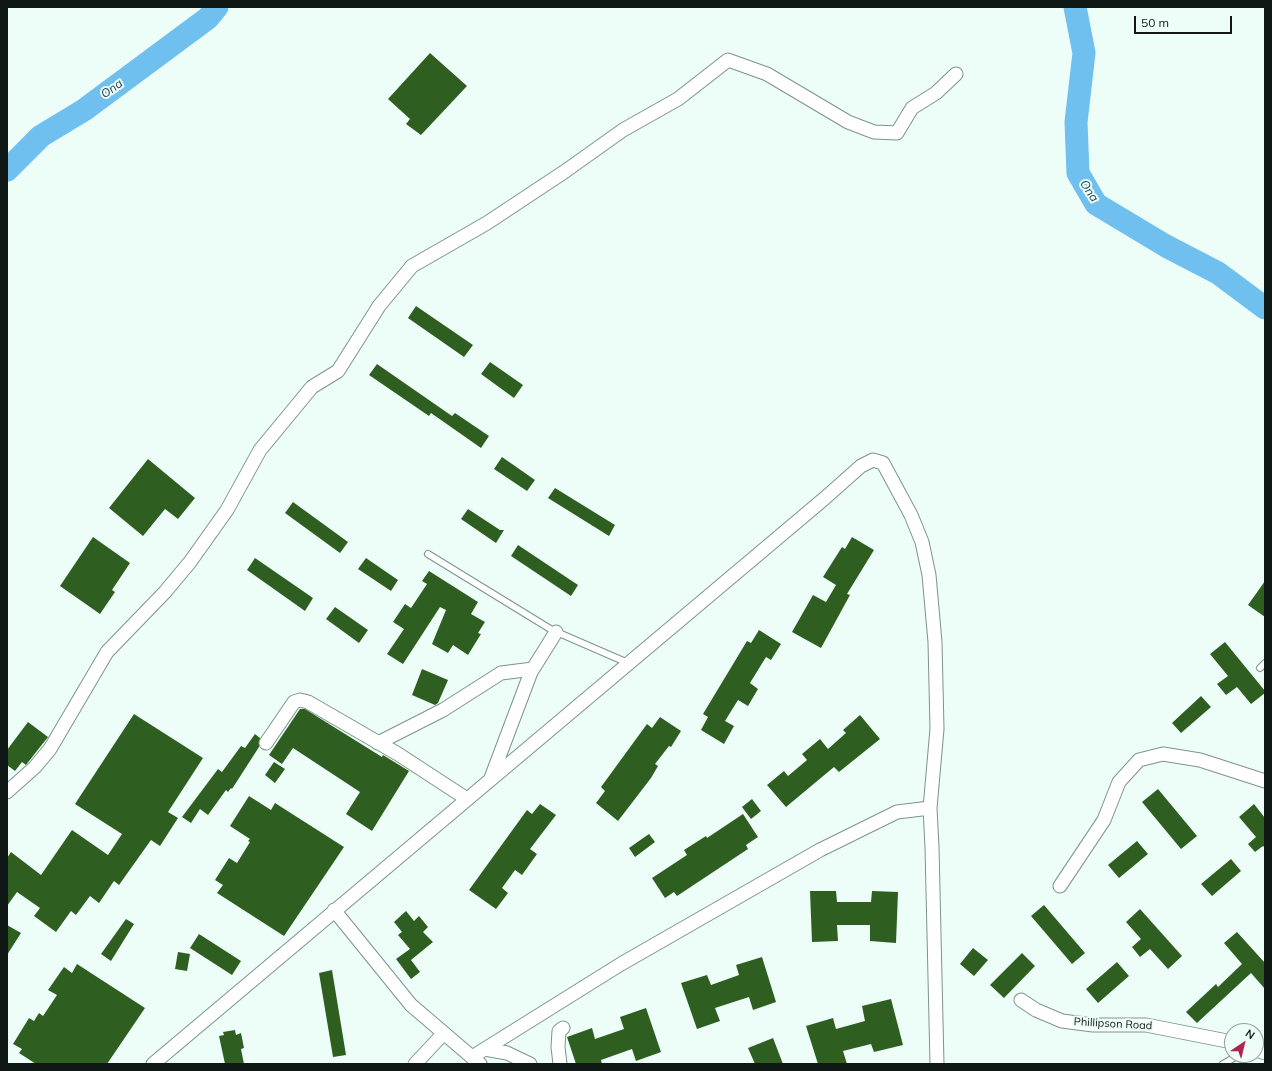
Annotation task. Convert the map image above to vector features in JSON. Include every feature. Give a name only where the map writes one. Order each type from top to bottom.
[{"type":"street","points":[[7,792],[35,767],[50,749],[107,652],[164,592],[190,562],[227,510],[260,450],[312,387],[338,371],[379,306],[412,266],[487,223],[564,172],[623,130],[678,99],[728,60],[767,74],[848,122],[874,132],[897,133],[912,108],[936,93],[956,74]]},
{"type":"street","points":[[152,1064],[491,780],[861,466],[873,460],[883,463],[911,516],[922,542],[929,575],[935,642],[937,729],[930,808],[938,1064]]},
{"type":"street","points":[[491,780],[518,704],[533,668],[556,632]]},
{"type":"street","points":[[378,743],[442,710],[501,673],[533,668]]},
{"type":"street","points":[[266,743],[294,702],[300,700],[308,702],[378,743],[467,799]]},
{"type":"street","points":[[1060,886],[1104,820],[1119,782],[1139,760],[1163,754],[1200,760],[1265,781]]},
{"type":"street","points":[[334,910],[411,1005],[476,1060],[485,1049],[621,964],[820,850],[897,812],[930,808]]},
{"type":"street","name":"Phillipson Road","points":[[1021,1000],[1036,1010],[1062,1021],[1093,1025],[1146,1025],[1224,1040]]},
{"type":"street","points":[[560,1064],[558,1047],[559,1032],[563,1028]]},
{"type":"street","points":[[415,1064],[444,1033]]},
{"type":"street","points":[[485,1049],[507,1054],[530,1064]]},
{"type":"lane","points":[[428,554],[556,632],[629,663]]},
{"type":"lane","points":[[1260,668],[1265,663]]},
{"type":"building","points":[[430,53],[467,86],[421,135],[406,124],[410,119],[388,99]]},
{"type":"building","points":[[416,306],[473,345],[464,357],[408,318]]},
{"type":"building","points":[[490,362],[523,385],[514,398],[481,374]]},
{"type":"building","points":[[377,364],[452,416],[455,413],[489,436],[481,448],[431,413],[429,416],[369,375]]},
{"type":"building","points":[[502,457],[535,480],[527,491],[494,469]]},
{"type":"building","points":[[148,459],[195,498],[178,519],[165,509],[143,536],[109,508]]},
{"type":"building","points":[[555,488],[615,525],[609,536],[548,498]]},
{"type":"building","points":[[293,502],[348,542],[340,553],[285,513]]},
{"type":"building","points":[[468,509],[500,530],[504,530],[496,543],[461,519]]},
{"type":"building","points":[[93,537],[130,563],[112,590],[115,592],[100,614],[60,586]]},
{"type":"building","points":[[852,537],[874,550],[847,594],[850,595],[821,648],[792,632],[813,595],[826,602],[836,585],[823,577],[842,547],[845,549]]},
{"type":"building","points":[[518,545],[578,585],[571,596],[511,556]]},
{"type":"building","points":[[255,558],[313,598],[305,611],[247,570]]},
{"type":"building","points":[[366,558],[398,580],[391,591],[358,569]]},
{"type":"building","points":[[429,571],[478,602],[471,614],[485,622],[478,633],[481,634],[468,655],[453,645],[448,653],[432,644],[446,610],[440,607],[403,664],[387,654],[404,629],[393,622],[405,604],[411,608],[427,584],[422,581]]},
{"type":"building","points":[[1265,581],[1265,617],[1248,605]]},
{"type":"building","points":[[335,607],[368,630],[359,643],[326,619]]},
{"type":"building","points":[[759,630],[781,644],[771,660],[766,657],[750,683],[758,689],[748,706],[738,700],[725,721],[734,726],[724,744],[701,730],[708,717],[703,714],[747,641],[751,643]]},
{"type":"building","points":[[1225,642],[1265,691],[1265,693],[1251,704],[1237,687],[1226,695],[1217,684],[1228,676],[1210,654]]},
{"type":"building","points":[[422,669],[448,680],[438,703],[435,705],[412,695]]},
{"type":"building","points":[[1201,696],[1211,707],[1181,733],[1172,723]]},
{"type":"building","points":[[300,709],[305,709],[382,757],[383,755],[409,771],[372,831],[346,814],[360,792],[293,748],[282,764],[269,755]]},
{"type":"building","points":[[134,714],[203,758],[168,812],[178,818],[160,846],[151,840],[119,885],[114,881],[99,903],[90,896],[76,915],[71,911],[56,932],[34,916],[40,908],[17,892],[7,906],[7,858],[11,852],[41,875],[72,830],[108,855],[122,834],[75,804]]},
{"type":"building","points":[[860,715],[880,739],[839,772],[834,767],[786,807],[767,785],[784,771],[788,776],[807,760],[802,754],[820,739],[828,749],[846,733],[843,730]]},
{"type":"building","points":[[660,717],[681,731],[671,747],[669,746],[655,764],[658,766],[651,778],[618,821],[596,803],[605,791],[601,787],[647,724],[652,728]]},
{"type":"building","points":[[28,722],[48,737],[26,765],[22,762],[15,771],[7,765],[7,750]]},
{"type":"building","points":[[255,734],[260,738],[259,747],[232,789],[231,788],[228,792],[226,790],[208,815],[200,809],[191,823],[182,817],[218,769],[222,772],[241,746],[245,748]]},
{"type":"building","points":[[274,762],[285,769],[275,783],[265,775]]},
{"type":"building","points":[[1158,789],[1197,836],[1181,849],[1142,802]]},
{"type":"building","points":[[249,796],[271,810],[275,803],[344,847],[284,936],[217,893],[223,885],[215,880],[229,858],[237,863],[250,842],[248,841],[250,839],[230,826]]},
{"type":"building","points":[[752,799],[761,811],[751,819],[742,807]]},
{"type":"building","points":[[540,804],[556,815],[530,849],[537,854],[522,875],[515,870],[502,888],[508,893],[496,909],[469,890],[527,810],[532,814]]},
{"type":"building","points":[[1254,804],[1265,818],[1265,848],[1263,846],[1255,852],[1248,844],[1256,837],[1239,817]]},
{"type":"building","points":[[743,814],[758,837],[746,845],[748,849],[677,896],[674,892],[665,898],[652,878],[687,855],[684,850],[706,836],[707,838]]},
{"type":"building","points":[[649,834],[655,842],[635,857],[629,848]]},
{"type":"building","points":[[1137,841],[1148,854],[1119,878],[1108,865]]},
{"type":"building","points":[[1231,859],[1241,871],[1212,896],[1201,884]]},
{"type":"building","points":[[810,891],[836,891],[837,902],[871,902],[872,891],[898,892],[896,943],[870,941],[870,925],[837,925],[838,941],[812,942]]},
{"type":"building","points":[[1044,905],[1085,953],[1072,964],[1031,916]]},
{"type":"building","points":[[1140,909],[1182,956],[1168,969],[1150,949],[1140,957],[1132,947],[1141,939],[1126,922]]},
{"type":"building","points":[[406,911],[414,921],[419,916],[428,927],[423,932],[433,942],[411,960],[420,972],[411,979],[396,959],[410,949],[398,935],[402,932],[394,922]]},
{"type":"building","points":[[126,919],[134,924],[111,961],[101,954]]},
{"type":"building","points":[[7,925],[21,933],[7,955]]},
{"type":"building","points":[[1237,932],[1265,963],[1265,989],[1251,973],[1197,1023],[1186,1012],[1216,984],[1218,987],[1242,964],[1224,943]]},
{"type":"building","points":[[199,934],[241,961],[232,975],[190,948]]},
{"type":"building","points":[[973,948],[988,960],[974,976],[960,964]]},
{"type":"building","points":[[178,952],[190,954],[187,971],[175,969]]},
{"type":"building","points":[[1022,953],[1035,966],[1004,998],[990,985]]},
{"type":"building","points":[[762,957],[776,1002],[753,1010],[749,997],[715,1008],[720,1021],[697,1029],[681,983],[707,975],[711,985],[739,975],[736,965]]},
{"type":"building","points":[[1117,962],[1129,976],[1098,1003],[1086,989]]},
{"type":"building","points":[[77,964],[145,1008],[107,1064],[36,1064],[19,1053],[22,1049],[13,1044],[29,1018],[34,1021],[39,1013],[43,1016],[57,995],[48,990],[64,967],[72,973]]},
{"type":"building","points":[[332,970],[346,1055],[333,1057],[319,973]]},
{"type":"building","points":[[891,999],[903,1045],[874,1052],[871,1044],[843,1051],[847,1064],[818,1064],[806,1026],[833,1018],[836,1029],[865,1021],[862,1006]]},
{"type":"building","points":[[646,1008],[661,1052],[636,1061],[632,1049],[601,1060],[602,1064],[576,1064],[567,1037],[592,1028],[595,1039],[624,1029],[620,1017]]},
{"type":"building","points":[[235,1030],[236,1035],[241,1033],[244,1048],[241,1049],[244,1064],[225,1064],[219,1036],[224,1035],[223,1032]]},
{"type":"building","points":[[773,1038],[783,1064],[755,1064],[748,1048]]},
{"type":"waterway","name":"Ona","points":[[7,170],[41,136],[84,110],[208,18],[217,7]]},
{"type":"waterway","name":"Ona","points":[[1075,7],[1084,53],[1076,122],[1078,173],[1096,204],[1166,246],[1218,273],[1265,308]]}]
